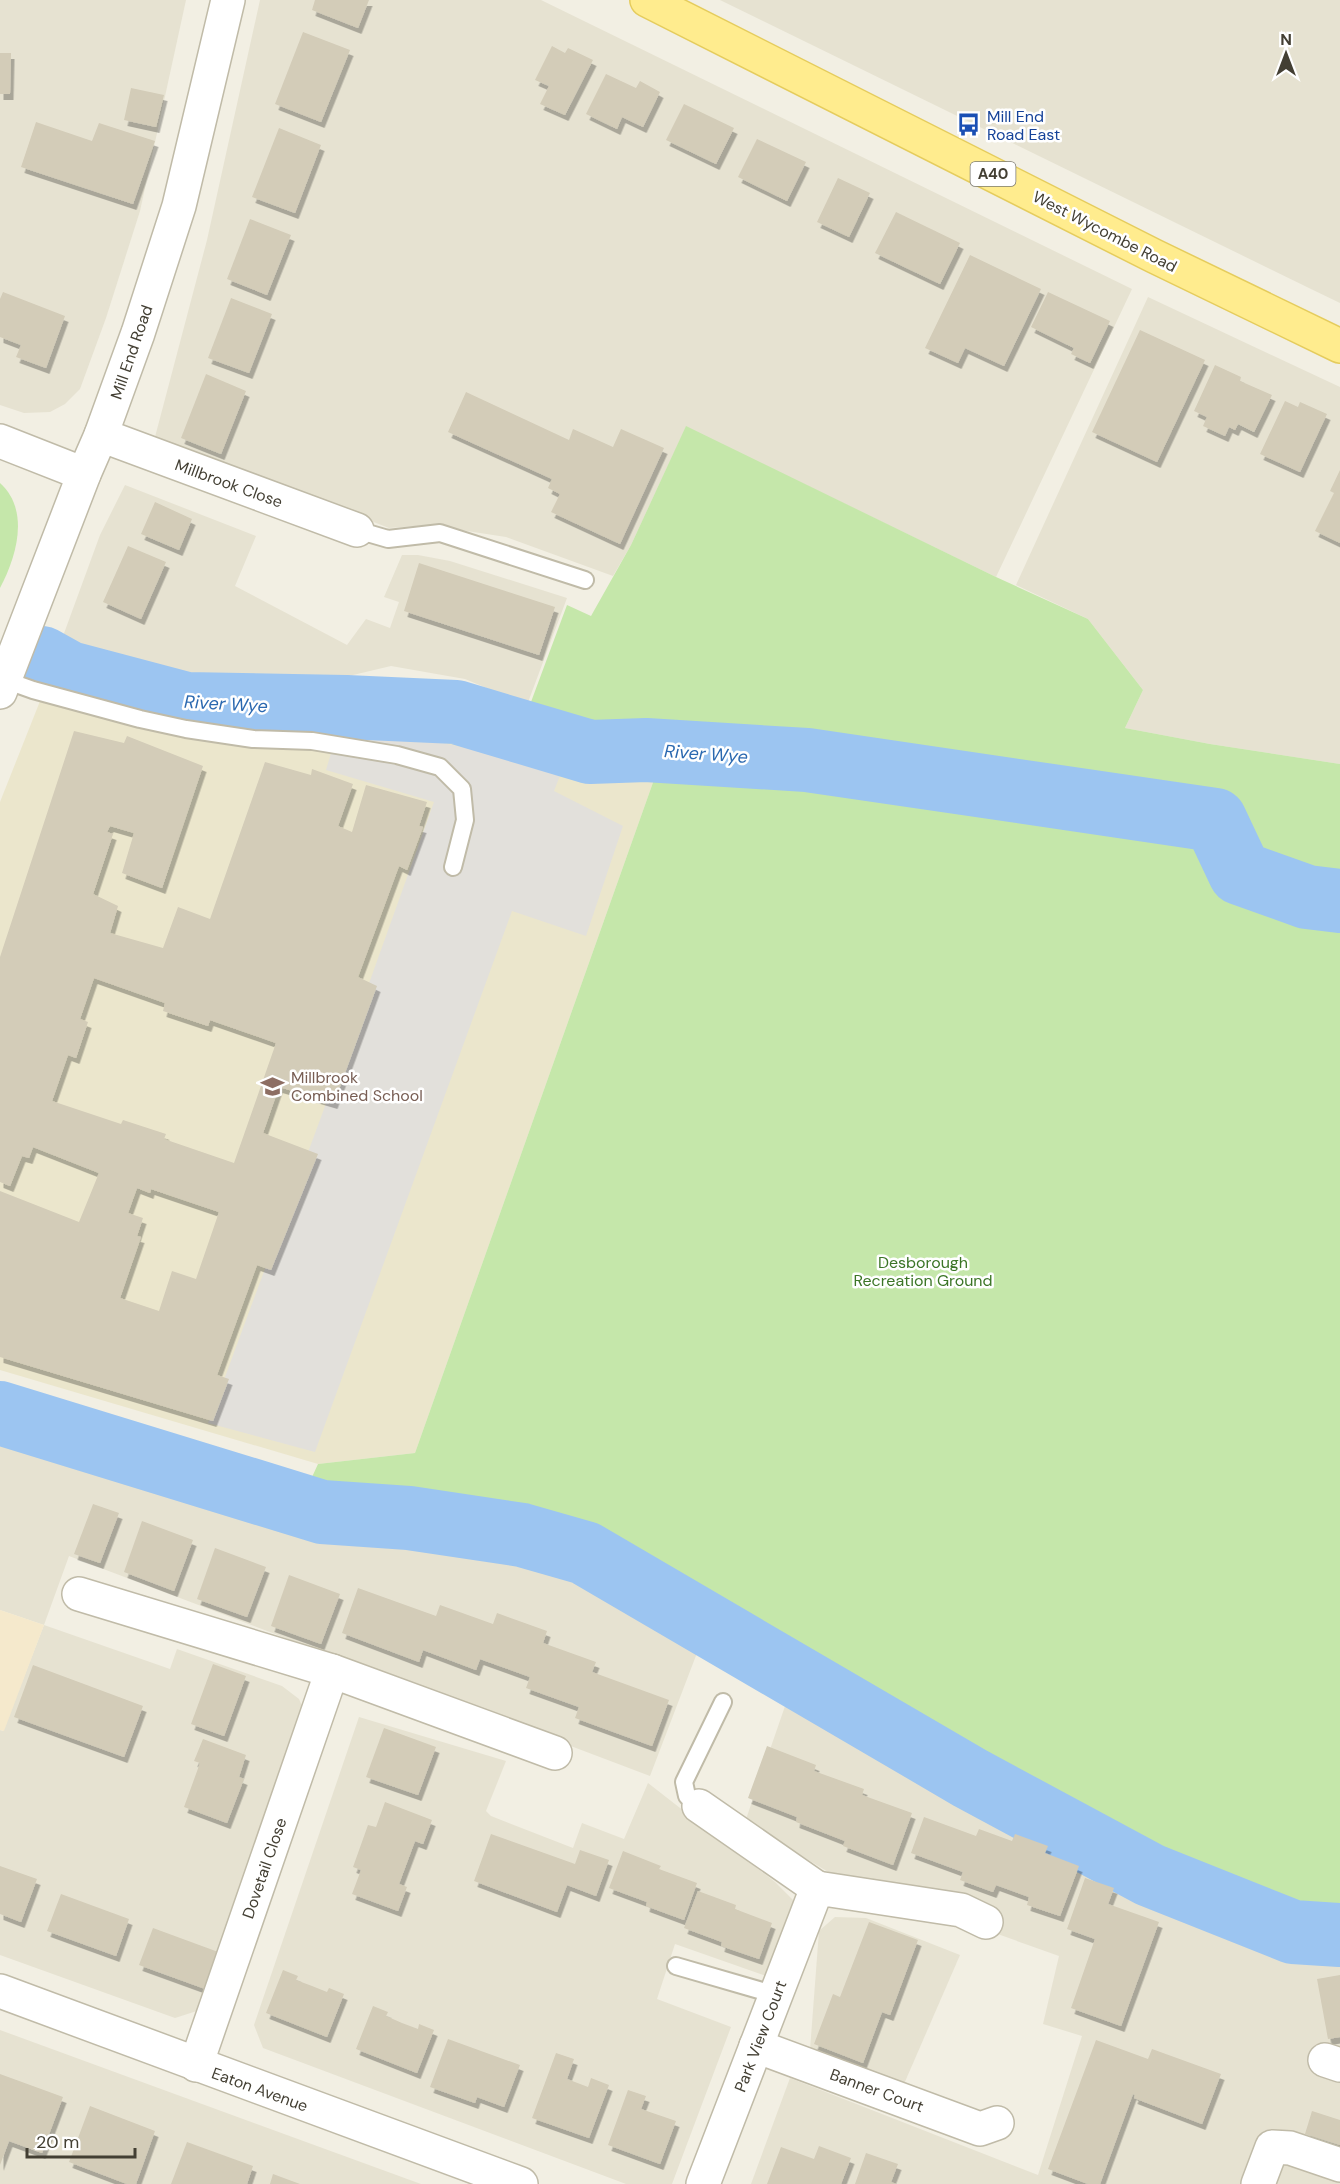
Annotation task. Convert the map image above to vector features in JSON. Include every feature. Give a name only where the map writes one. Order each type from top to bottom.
[{"type":"main road","name":"West Wycombe Road","points":[[647,0],[1154,256],[1340,346]]},
{"type":"street","name":"Mill End Road","points":[[2,686],[101,435],[138,333],[179,206],[228,0]]},
{"type":"street","name":"Millbrook Close","points":[[101,435],[357,530]]},
{"type":"street","points":[[0,441],[84,474]]},
{"type":"street","points":[[79,1594],[332,1671],[555,1753]]},
{"type":"street","name":"Dovetail Close","points":[[196,2065],[332,1671]]},
{"type":"street","points":[[699,1806],[817,1888],[961,1911],[986,1922]]},
{"type":"street","name":"Park View Court","points":[[703,2184],[817,1888]]},
{"type":"street","name":"Eaton Avenue","points":[[0,1991],[521,2184]]},
{"type":"street","name":"Banner Court","points":[[756,2046],[980,2129],[997,2123]]},
{"type":"street","points":[[1258,2184],[1272,2147],[1290,2148],[1340,2165]]},
{"type":"lane","points":[[357,530],[388,539],[440,533],[585,580]]},
{"type":"lane","points":[[2,686],[33,690],[186,729],[253,739],[312,741],[397,755],[440,766],[462,789],[465,820],[453,867]]},
{"type":"lane","points":[[699,1806],[687,1796],[684,1782],[723,1702]]},
{"type":"lane","points":[[676,1966],[776,1995]]},
{"type":"shaded area","points":[[0,0],[186,0],[140,211],[106,318],[80,389],[65,404],[50,412],[24,413],[0,405]]},
{"type":"shaded area","points":[[260,0],[541,0],[1132,289],[996,577],[686,427],[631,545],[613,576],[506,537],[428,525],[389,528],[155,437],[207,240]]},
{"type":"shaded area","points":[[720,0],[1340,0],[1340,303],[1311,289]]},
{"type":"shaded area","points":[[1148,297],[1340,387],[1340,764],[1125,728],[1143,690],[1088,619],[1016,585]]},
{"type":"shaded area","points":[[125,485],[256,536],[235,586],[347,645],[366,619],[390,628],[399,602],[384,597],[402,555],[418,555],[450,561],[567,598],[527,705],[465,679],[391,666],[315,684],[115,667],[59,647],[100,535]]},
{"type":"shaded area","name":"Millbrook Combined School","points":[[48,681],[145,709],[269,721],[421,723],[559,761],[656,774],[415,1453],[318,1464],[0,1370],[0,802]]},
{"type":"shaded area","points":[[337,733],[399,734],[563,768],[554,791],[623,826],[586,936],[512,911],[315,1452],[208,1423],[434,802],[326,770]]},
{"type":"shaded area","points":[[0,1414],[218,1478],[296,1512],[411,1520],[470,1529],[567,1552],[608,1573],[705,1632],[650,1776],[69,1556],[44,1625],[0,1610]]},
{"type":"shaded area","points":[[0,1610],[44,1625],[4,1731],[0,1730]]},
{"type":"shaded area","points":[[44,1625],[170,1669],[177,1649],[282,1686],[299,1699],[303,1708],[203,2009],[175,2018],[0,1955],[0,1730],[3,1731]]},
{"type":"shaded area","points":[[793,1683],[891,1743],[1189,1897],[1293,1936],[1340,1945],[1340,2184],[751,2184],[790,2078],[1038,2175],[1082,2036],[1043,2024],[1059,1956],[835,1876],[745,1822]]},
{"type":"shaded area","points":[[359,1717],[506,1761],[486,1811],[491,1816],[573,1848],[582,1823],[624,1839],[648,1783],[775,1882],[796,1903],[783,1982],[675,1944],[657,1999],[731,2027],[672,2184],[626,2184],[263,2048],[254,2025]]},
{"type":"shaded area","points":[[835,1917],[866,1918],[960,1955],[904,2084],[810,2050],[819,1931]]},
{"type":"shaded area","points":[[0,2030],[421,2184],[0,2184]]},
{"type":"green space","name":"Desborough Recreation Ground","points":[[686,426],[996,577],[1088,619],[1143,690],[1125,728],[1340,764],[1340,1945],[1293,1936],[1189,1897],[891,1743],[608,1573],[567,1552],[470,1529],[411,1520],[296,1512],[318,1464],[415,1453],[656,774],[657,739],[528,710],[567,605],[591,616],[631,545]]},
{"type":"green space","points":[[0,483],[15,506],[18,534],[11,562],[0,588]]},
{"type":"building","points":[[315,0],[369,0],[358,28],[312,10]]},
{"type":"building","points":[[303,32],[350,50],[321,122],[275,104]]},
{"type":"building","points":[[552,46],[565,53],[568,48],[593,60],[565,115],[540,104],[549,86],[535,80]]},
{"type":"building","points":[[0,53],[11,53],[10,94],[0,94]]},
{"type":"building","points":[[606,74],[636,88],[640,81],[660,92],[643,127],[622,117],[617,129],[586,114]]},
{"type":"building","points":[[131,88],[164,95],[156,127],[124,120]]},
{"type":"building","points":[[684,104],[734,128],[716,164],[666,140]]},
{"type":"building","points":[[36,122],[92,141],[99,123],[155,141],[133,204],[21,167]]},
{"type":"building","points":[[279,128],[321,145],[295,213],[252,197]]},
{"type":"building","points":[[757,139],[806,162],[787,201],[738,177]]},
{"type":"building","points":[[838,178],[870,193],[849,237],[817,222]]},
{"type":"building","points":[[896,212],[960,243],[940,284],[875,253]]},
{"type":"building","points":[[250,219],[291,235],[267,295],[227,279]]},
{"type":"building","points":[[970,255],[1041,289],[1004,366],[965,348],[958,363],[925,348]]},
{"type":"building","points":[[3,292],[65,316],[46,368],[16,357],[21,345],[0,337],[0,299]]},
{"type":"building","points":[[1048,292],[1110,321],[1090,363],[1071,354],[1074,348],[1031,327]]},
{"type":"building","points":[[231,298],[272,314],[249,373],[208,358]]},
{"type":"building","points":[[1140,330],[1205,360],[1157,462],[1092,432]]},
{"type":"building","points":[[1215,365],[1241,377],[1240,381],[1272,395],[1254,432],[1238,424],[1235,430],[1229,427],[1225,436],[1203,426],[1207,417],[1194,411]]},
{"type":"building","points":[[206,374],[246,391],[221,454],[181,438]]},
{"type":"building","points":[[466,392],[569,440],[573,429],[613,447],[621,429],[664,448],[620,544],[551,512],[560,494],[548,488],[552,479],[448,432]]},
{"type":"building","points":[[1285,401],[1298,407],[1300,402],[1327,414],[1300,472],[1260,454]]},
{"type":"building","points":[[1340,470],[1340,543],[1315,531],[1334,493],[1330,491]]},
{"type":"building","points":[[155,502],[192,519],[179,550],[141,534]]},
{"type":"building","points":[[128,546],[166,562],[141,619],[103,602]]},
{"type":"building","points":[[419,563],[555,607],[539,655],[404,611]]},
{"type":"building","points":[[74,731],[124,743],[127,736],[203,766],[162,888],[122,873],[134,833],[110,826],[107,832],[113,834],[93,894],[118,906],[110,933],[163,948],[178,907],[210,919],[265,762],[311,775],[312,769],[353,784],[338,826],[352,832],[366,785],[427,802],[419,826],[423,827],[407,870],[399,866],[358,977],[377,986],[334,1103],[279,1087],[263,1133],[318,1154],[271,1270],[257,1265],[217,1375],[229,1379],[213,1421],[0,1357],[0,1191],[79,1222],[99,1173],[33,1147],[29,1158],[22,1156],[10,1186],[0,1182],[0,957]],"holes":[[[94,978],[165,1003],[163,1011],[208,1026],[210,1020],[276,1043],[234,1163],[164,1139],[166,1134],[123,1120],[121,1124],[52,1101],[68,1055],[76,1058],[88,1022],[80,1019]],[[137,1188],[150,1193],[151,1189],[219,1212],[196,1279],[172,1271],[159,1311],[120,1298],[141,1237],[137,1236],[143,1218],[128,1213]]]},
{"type":"building","points":[[93,1504],[119,1513],[100,1563],[74,1554]]},
{"type":"building","points":[[142,1521],[193,1540],[174,1591],[124,1572]]},
{"type":"building","points":[[215,1548],[266,1567],[247,1617],[197,1599]]},
{"type":"building","points":[[289,1575],[340,1594],[321,1644],[271,1626]]},
{"type":"building","points":[[358,1588],[436,1616],[440,1605],[493,1624],[497,1613],[547,1631],[543,1643],[596,1662],[592,1672],[669,1700],[652,1746],[575,1718],[579,1707],[526,1688],[530,1677],[480,1659],[476,1670],[423,1650],[419,1662],[342,1633]]},
{"type":"building","points":[[213,1664],[246,1676],[224,1736],[191,1724]]},
{"type":"building","points":[[33,1665],[143,1706],[124,1757],[14,1717]]},
{"type":"building","points":[[384,1728],[436,1747],[418,1795],[366,1777]]},
{"type":"building","points":[[203,1739],[246,1755],[239,1777],[244,1779],[227,1823],[184,1807],[200,1763],[194,1761]]},
{"type":"building","points":[[767,1746],[816,1765],[814,1771],[864,1789],[862,1795],[912,1813],[893,1865],[843,1846],[845,1841],[796,1822],[797,1817],[748,1798]]},
{"type":"building","points":[[385,1802],[432,1820],[423,1844],[415,1841],[399,1884],[407,1887],[398,1911],[352,1894],[361,1870],[353,1867],[368,1825],[376,1827]]},
{"type":"building","points":[[924,1817],[976,1836],[979,1829],[1012,1841],[1015,1834],[1048,1846],[1045,1853],[1079,1866],[1060,1916],[1027,1905],[1029,1897],[996,1885],[993,1892],[960,1880],[963,1872],[911,1853]]},
{"type":"building","points":[[491,1834],[575,1864],[580,1850],[609,1860],[596,1896],[567,1885],[557,1912],[474,1881]]},
{"type":"building","points":[[623,1851],[661,1866],[659,1869],[697,1883],[684,1920],[646,1906],[647,1902],[609,1888]]},
{"type":"building","points":[[0,1866],[37,1879],[21,1922],[0,1914]]},
{"type":"building","points":[[1085,1878],[1114,1888],[1108,1904],[1159,1922],[1121,2026],[1071,2008],[1095,1939],[1067,1929]]},
{"type":"building","points":[[698,1891],[736,1905],[735,1909],[772,1923],[759,1959],[721,1946],[722,1942],[684,1928]]},
{"type":"building","points":[[61,1894],[129,1919],[116,1956],[47,1931]]},
{"type":"building","points":[[869,1922],[918,1940],[890,2015],[882,2012],[863,2063],[814,2044],[833,1994],[840,1997]]},
{"type":"building","points":[[153,1928],[221,1953],[208,1990],[139,1965]]},
{"type":"building","points":[[283,1970],[298,1976],[296,1980],[327,1992],[329,1988],[344,1994],[327,2037],[266,2013]]},
{"type":"building","points":[[1340,1975],[1340,2037],[1328,2039],[1317,1979]]},
{"type":"building","points":[[373,2006],[388,2012],[386,2016],[402,2023],[418,2029],[419,2024],[434,2030],[417,2073],[356,2049]]},
{"type":"building","points":[[448,2039],[520,2065],[504,2107],[477,2097],[475,2103],[430,2087]]},
{"type":"building","points":[[1096,2040],[1148,2059],[1152,2049],[1221,2074],[1202,2124],[1134,2098],[1133,2094],[1100,2184],[1088,2184],[1048,2169]]},
{"type":"building","points":[[556,2053],[574,2059],[567,2079],[588,2087],[591,2078],[609,2085],[589,2138],[532,2118]]},
{"type":"building","points":[[0,2074],[63,2097],[42,2153],[9,2141],[0,2165]]},
{"type":"building","points":[[628,2090],[646,2096],[641,2109],[676,2121],[660,2164],[608,2145]]},
{"type":"building","points":[[90,2106],[155,2131],[136,2184],[127,2184],[69,2162]]},
{"type":"building","points":[[1312,2111],[1340,2120],[1340,2145],[1305,2134]]},
{"type":"building","points":[[187,2142],[253,2166],[247,2184],[171,2184]]},
{"type":"building","points":[[819,2146],[851,2158],[841,2184],[767,2184],[781,2147],[814,2159]]},
{"type":"building","points":[[866,2153],[898,2164],[891,2182],[896,2184],[855,2184]]},
{"type":"building","points":[[273,2174],[300,2184],[270,2184]]},
{"type":"waterway","name":"River Wye","points":[[42,658],[69,673],[186,704],[456,712],[590,752],[646,750],[807,760],[1215,820],[1240,873],[1307,897],[1340,901]]},
{"type":"waterway","points":[[0,1413],[322,1512],[409,1518],[522,1535],[585,1553],[970,1778],[1150,1875],[1293,1932],[1340,1935]]},
{"type":"place","name":"Mill End Road East","points":[[969,125]]},
{"type":"place","name":"Millbrook Combined School","points":[[273,1086]]}]
